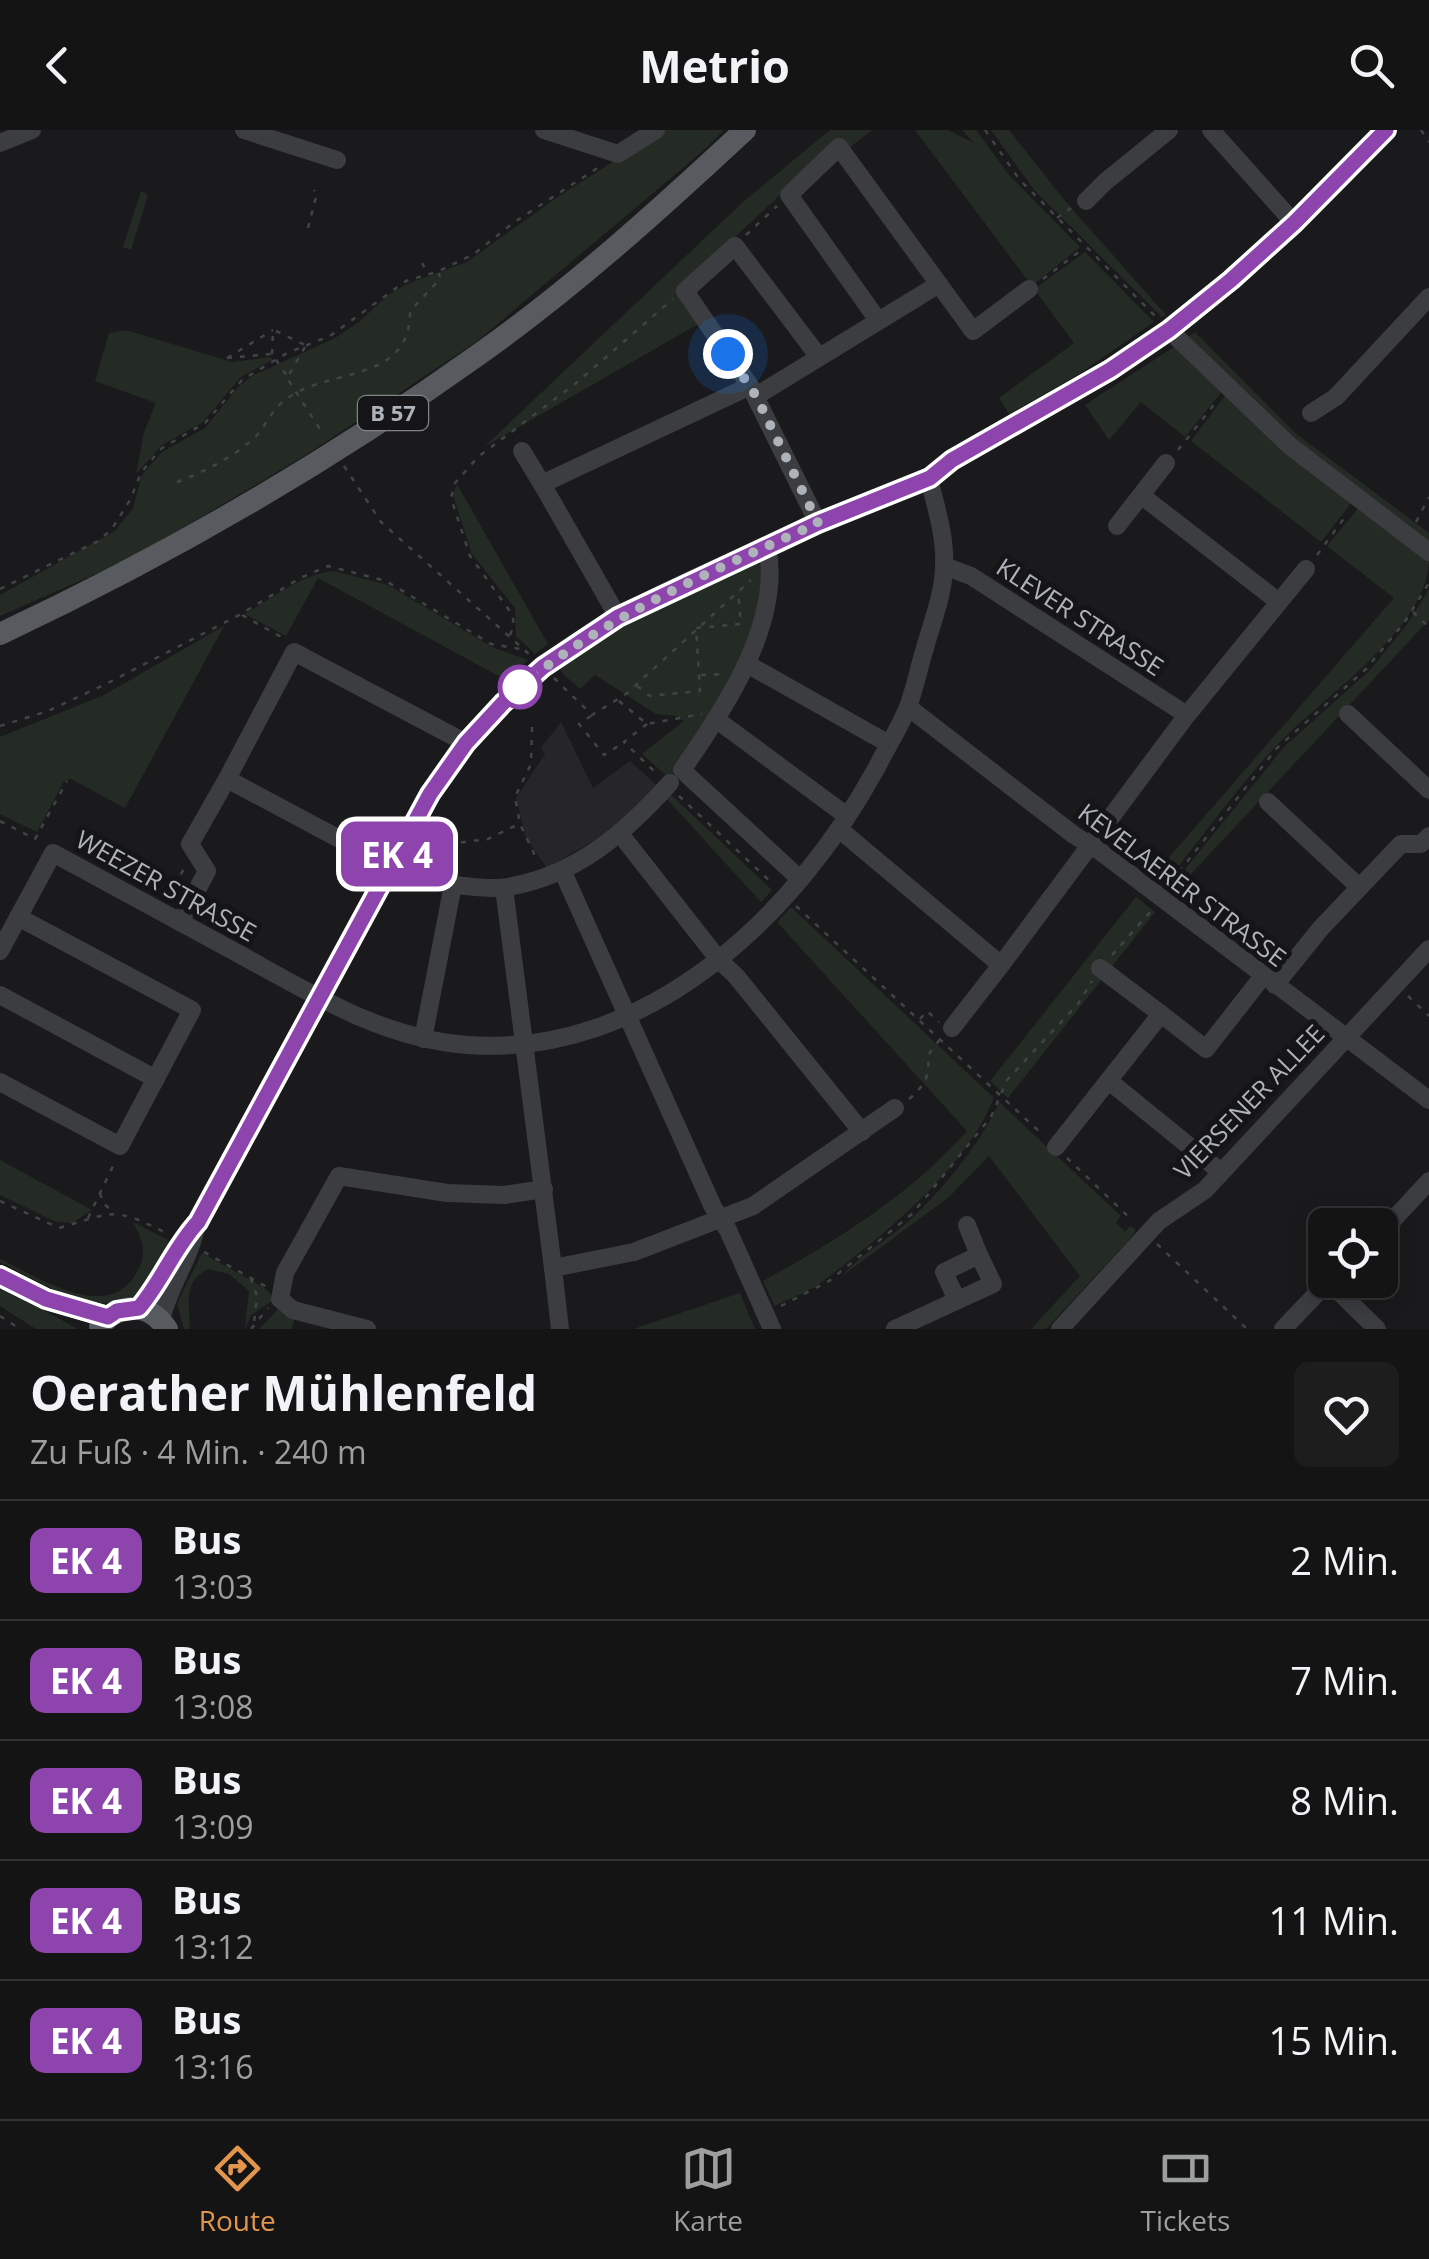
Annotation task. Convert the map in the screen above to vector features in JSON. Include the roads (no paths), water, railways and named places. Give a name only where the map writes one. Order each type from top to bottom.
[{"type":"main road","name":"B 57","points":[[0,634],[138,568],[241,510],[481,354],[650,218],[745,130]]},
{"type":"main road","points":[[0,1276],[104,1323],[117,1311],[139,1308],[164,1324]]},
{"type":"main road","points":[[46,1299],[86,1329]]},
{"type":"street","points":[[0,143],[32,130]]},
{"type":"street","points":[[244,130],[337,160]]},
{"type":"street","points":[[544,130],[618,154],[656,130]]},
{"type":"street","points":[[1086,201],[1169,130]]},
{"type":"street","points":[[1211,130],[1294,223]]},
{"type":"street","points":[[164,1324],[165,1300],[198,1222],[430,794],[466,743],[543,667],[618,617],[818,523],[930,478],[952,460],[1110,370],[1169,330],[1231,280],[1386,130]]},
{"type":"street","points":[[878,319],[788,195],[839,147],[973,332],[1030,289]]},
{"type":"street","points":[[818,523],[753,391],[685,292],[735,246],[819,356]]},
{"type":"street","points":[[542,484],[753,391],[939,284]]},
{"type":"street","points":[[1311,413],[1336,397],[1429,297]]},
{"type":"street","points":[[1169,330],[1301,455],[1429,552]]},
{"type":"street","points":[[522,451],[618,617]]},
{"type":"street","points":[[1117,526],[1166,463]]},
{"type":"street","name":"WEEZER STRASSE","points":[[0,951],[53,853],[319,998],[370,1022],[423,1039],[470,1045],[522,1044],[578,1034],[668,995],[718,960],[786,896],[843,822],[889,744],[908,706],[940,600],[944,566],[930,478]]},
{"type":"street","points":[[1142,496],[1279,602]]},
{"type":"street","points":[[767,547],[772,570],[747,664],[717,720],[682,770],[800,879]]},
{"type":"street","name":"KLEVER STRASSE","points":[[944,566],[971,576],[1186,716]]},
{"type":"street","points":[[946,1033],[1186,716],[1306,569]]},
{"type":"street","points":[[180,922],[207,871],[190,844],[294,652],[466,743]]},
{"type":"street","points":[[747,664],[889,744]]},
{"type":"street","name":"KEVELAERER STRASSE","points":[[908,706],[1429,1100]]},
{"type":"street","points":[[1348,714],[1429,790]]},
{"type":"street","points":[[717,720],[843,822],[1001,965]]},
{"type":"street","points":[[227,780],[392,862]]},
{"type":"street","points":[[423,1039],[453,885],[504,888],[562,870],[621,835],[669,784]]},
{"type":"street","points":[[1268,802],[1358,887]]},
{"type":"street","points":[[621,835],[718,960],[736,976],[862,1132]]},
{"type":"street","points":[[1100,968],[1206,1048],[1401,844],[1421,844],[1429,836]]},
{"type":"street","points":[[562,870],[772,1329]]},
{"type":"street","points":[[504,888],[560,1329]]},
{"type":"street","points":[[0,1082],[120,1146],[192,1010],[18,917]]},
{"type":"street","name":"VIERSENER ALLEE","points":[[1060,1329],[1159,1220],[1205,1190],[1429,948]]},
{"type":"street","points":[[0,994],[156,1079]]},
{"type":"street","points":[[1056,1148],[1161,1014]]},
{"type":"street","points":[[1109,1080],[1222,1172]]},
{"type":"street","points":[[553,1268],[634,1252],[753,1206],[895,1108]]},
{"type":"street","points":[[367,1329],[293,1310],[280,1299],[285,1273],[339,1176],[447,1192],[504,1195],[544,1189]]},
{"type":"street","points":[[1398,1215],[1429,1182]]},
{"type":"street","points":[[896,1329],[922,1323],[957,1300],[993,1284],[966,1224]]},
{"type":"street","points":[[139,1308],[187,1244]]},
{"type":"street","points":[[957,1300],[944,1272],[980,1255]]},
{"type":"street","points":[[1283,1329],[1313,1298]]},
{"type":"street","points":[[1350,1298],[1378,1329]]}]
